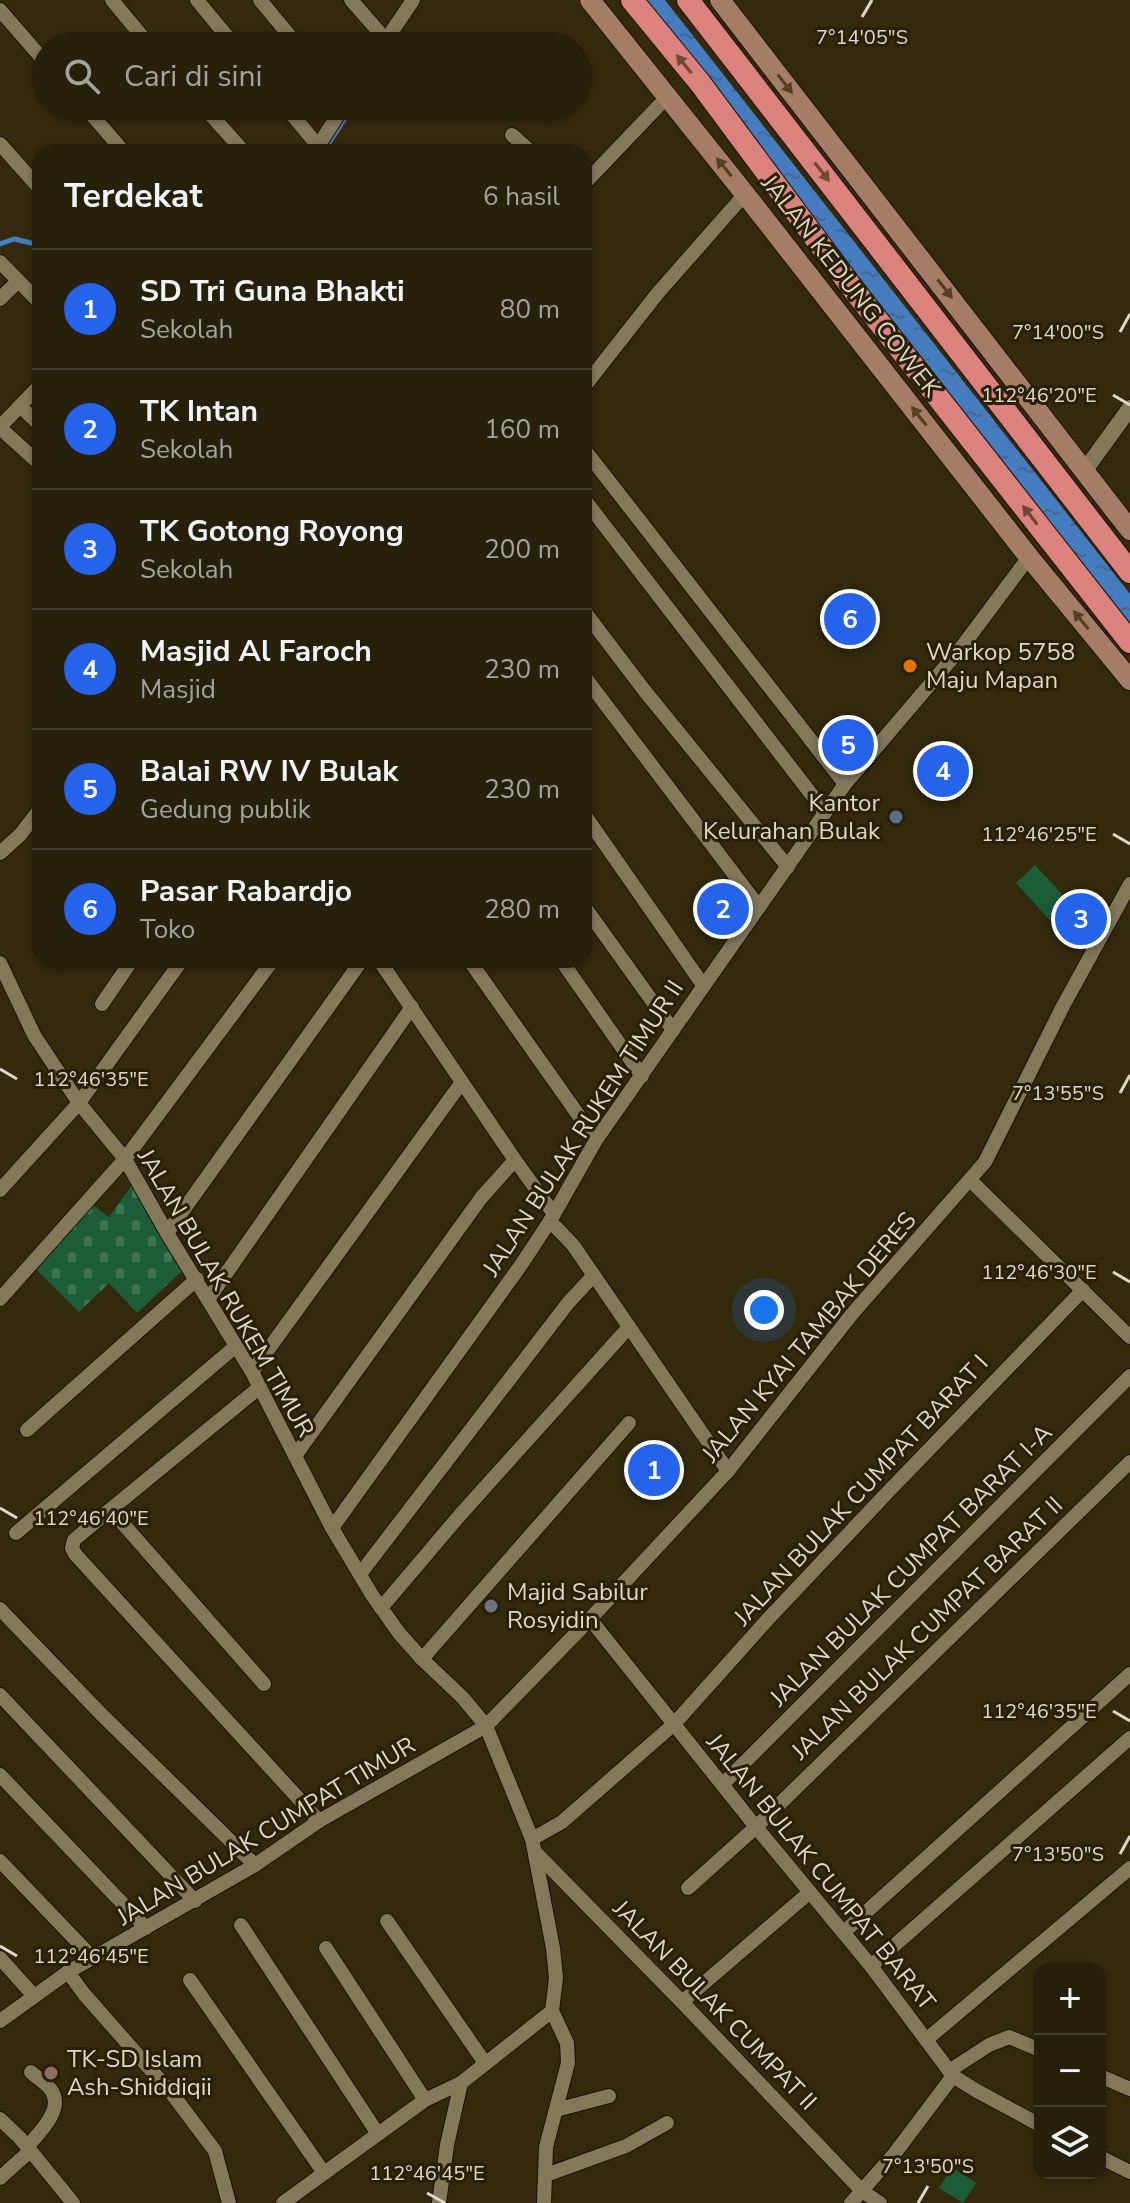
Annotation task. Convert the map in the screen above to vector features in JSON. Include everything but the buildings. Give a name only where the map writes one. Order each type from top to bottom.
[{"type":"highway","name":"JALAN KEDUNG COWEK","points":[[632,0],[700,83],[853,289],[1130,642]]},
{"type":"highway","name":"JALAN KEDUNG COWEK","points":[[688,0],[1130,572]]},
{"type":"main road","name":"JALAN KEDUNG COWEK","points":[[590,0],[1029,557],[1130,680]]},
{"type":"main road","points":[[720,0],[1130,530]]},
{"type":"street","points":[[112,0],[138,32]]},
{"type":"street","points":[[197,0],[223,32]]},
{"type":"street","points":[[260,0],[286,32]]},
{"type":"street","points":[[351,0],[376,32]]},
{"type":"street","points":[[391,32],[413,0]]},
{"type":"street","points":[[0,10],[32,47]]},
{"type":"street","points":[[592,176],[667,97]]},
{"type":"street","points":[[96,120],[117,144]]},
{"type":"street","points":[[215,120],[237,144]]},
{"type":"street","points":[[295,120],[312,144]]},
{"type":"street","points":[[318,144],[335,120]]},
{"type":"street","points":[[512,135],[522,144]]},
{"type":"street","points":[[0,144],[32,180]]},
{"type":"street","points":[[592,377],[657,294],[745,194]]},
{"type":"street","points":[[0,262],[32,295]]},
{"type":"street","points":[[0,299],[18,281]]},
{"type":"street","points":[[32,393],[0,427],[32,457]]},
{"type":"street","points":[[20,406],[32,417]]},
{"type":"street","points":[[1085,470],[1130,408]]},
{"type":"street","points":[[592,459],[845,784]]},
{"type":"street","points":[[592,509],[825,812]]},
{"type":"street","name":"JALAN BULAK RUKEM TIMUR II","points":[[332,1528],[521,1265],[596,1140],[845,784],[961,648],[1029,557]]},
{"type":"street","points":[[592,622],[788,867]]},
{"type":"street","points":[[592,687],[759,907]]},
{"type":"street","points":[[0,853],[32,819]]},
{"type":"street","points":[[592,825],[703,985]]},
{"type":"street","name":"JALAN KYAI TAMBAK DERES","points":[[486,1726],[728,1471],[852,1314],[985,1162],[1063,1006],[1130,884]]},
{"type":"street","points":[[592,917],[673,1030]]},
{"type":"street","name":"JALAN BULAK RUKEM TIMUR","points":[[0,963],[6,993],[79,1103],[125,1159],[209,1298],[252,1372],[332,1528]]},
{"type":"street","points":[[102,1004],[127,968]]},
{"type":"street","points":[[0,1190],[79,1103],[176,968]]},
{"type":"street","points":[[0,1299],[125,1159],[267,968]]},
{"type":"street","points":[[167,1233],[356,968]]},
{"type":"street","points":[[385,968],[728,1471]]},
{"type":"street","points":[[475,968],[596,1140]]},
{"type":"street","points":[[567,968],[642,1076]]},
{"type":"street","points":[[209,1298],[412,1007]]},
{"type":"street","points":[[252,1372],[462,1082]]},
{"type":"street","points":[[295,1456],[481,1198],[515,1160]]},
{"type":"street","points":[[970,1180],[1130,1337]]},
{"type":"street","points":[[360,1574],[568,1303],[593,1276]]},
{"type":"street","points":[[27,1430],[197,1279]]},
{"type":"street","name":"JALAN BULAK CUMPAT BARAT I","points":[[533,1846],[674,1724],[801,1584],[1083,1290]]},
{"type":"street","points":[[381,1608],[629,1327]]},
{"type":"street","points":[[16,1533],[236,1346]]},
{"type":"street","name":"JALAN BULAK CUMPAT BARAT I-A","points":[[723,1784],[1130,1376]]},
{"type":"street","points":[[260,1387],[74,1540],[72,1548],[319,1821]]},
{"type":"street","points":[[422,1659],[629,1423]]},
{"type":"street","name":"JALAN BULAK CUMPAT BARAT II","points":[[688,1888],[756,1827],[1130,1462]]},
{"type":"street","points":[[105,1514],[117,1517],[264,1684]]},
{"type":"street","points":[[332,1528],[399,1633],[486,1726],[533,1846],[555,1963],[552,2011],[567,2043],[568,2053],[546,2147],[544,2203]]},
{"type":"street","points":[[0,1609],[101,1714],[255,1865]]},
{"type":"street","name":"JALAN BULAK CUMPAT BARAT","points":[[590,1619],[871,1966],[951,2074],[1034,2122]]},
{"type":"street","points":[[844,1932],[1130,1674]]},
{"type":"street","points":[[0,1695],[195,1901]]},
{"type":"street","name":"JALAN BULAK CUMPAT TIMUR","points":[[0,2021],[68,1972],[195,1901],[319,1821],[486,1726]]},
{"type":"street","points":[[871,1966],[1130,1738]]},
{"type":"street","points":[[0,1775],[146,1928]]},
{"type":"street","name":"JALAN BULAK CUMPAT II","points":[[533,1846],[862,2191],[880,2203]]},
{"type":"street","points":[[0,1861],[94,1959]]},
{"type":"street","points":[[926,2040],[1130,1868]]},
{"type":"street","points":[[682,2002],[810,1892]]},
{"type":"street","points":[[387,1921],[485,2063]]},
{"type":"street","points":[[241,1925],[378,2134]]},
{"type":"street","points":[[326,1948],[425,2100]]},
{"type":"street","points":[[0,1958],[34,1996]]},
{"type":"street","points":[[68,1972],[173,2095],[215,2151],[229,2203]]},
{"type":"street","points":[[190,1980],[324,2173]]},
{"type":"street","points":[[283,2203],[425,2100],[461,2083],[552,2011]]},
{"type":"street","points":[[851,2203],[895,2153],[951,2074],[989,2045],[1009,2037],[1034,2047]]},
{"type":"street","points":[[0,2178],[52,2115],[55,2102],[53,2092],[31,2072]]},
{"type":"street","points":[[1106,2079],[1130,2089]]},
{"type":"street","points":[[439,2203],[447,2145],[461,2083]]},
{"type":"street","points":[[556,2110],[609,2096]]},
{"type":"street","points":[[0,2119],[26,2145],[63,2200]]},
{"type":"street","points":[[546,2175],[626,2146],[667,2123]]},
{"type":"street","points":[[1106,2160],[1130,2172]]},
{"type":"green space","points":[[1035,865],[1076,909],[1056,927],[1016,883]]},
{"type":"green space","points":[[132,1185],[183,1270],[137,1313],[109,1283],[79,1312],[34,1267],[90,1203],[109,1217]]},
{"type":"green space","points":[[952,2167],[976,2183],[963,2203],[939,2188]]},
{"type":"water","points":[[640,0],[665,0],[1130,594],[1130,629]]},
{"type":"waterway","points":[[328,144],[344,120]]},
{"type":"waterway","points":[[0,244],[14,239],[32,243]]},
{"type":"place","name":"Pasar Rabardjo","points":[[850,619]]},
{"type":"place","name":"Warkop 5758 Maju Mapan","points":[[910,666]]},
{"type":"place","name":"Balai RW IV Bulak","points":[[848,745]]},
{"type":"place","name":"Masjid Al Faroch","points":[[943,771]]},
{"type":"place","name":"Kantor Kelurahan Bulak","points":[[896,817]]},
{"type":"place","name":"TK Intan","points":[[723,909]]},
{"type":"place","name":"TK Gotong Royong","points":[[1081,919]]},
{"type":"place","name":"SD Tri Guna Bhakti","points":[[654,1470]]},
{"type":"place","name":"Majid Sabilur Rosyidin","points":[[491,1606]]},
{"type":"place","name":"TK-SD Islam Ash-Shiddiqii","points":[[51,2073]]}]
